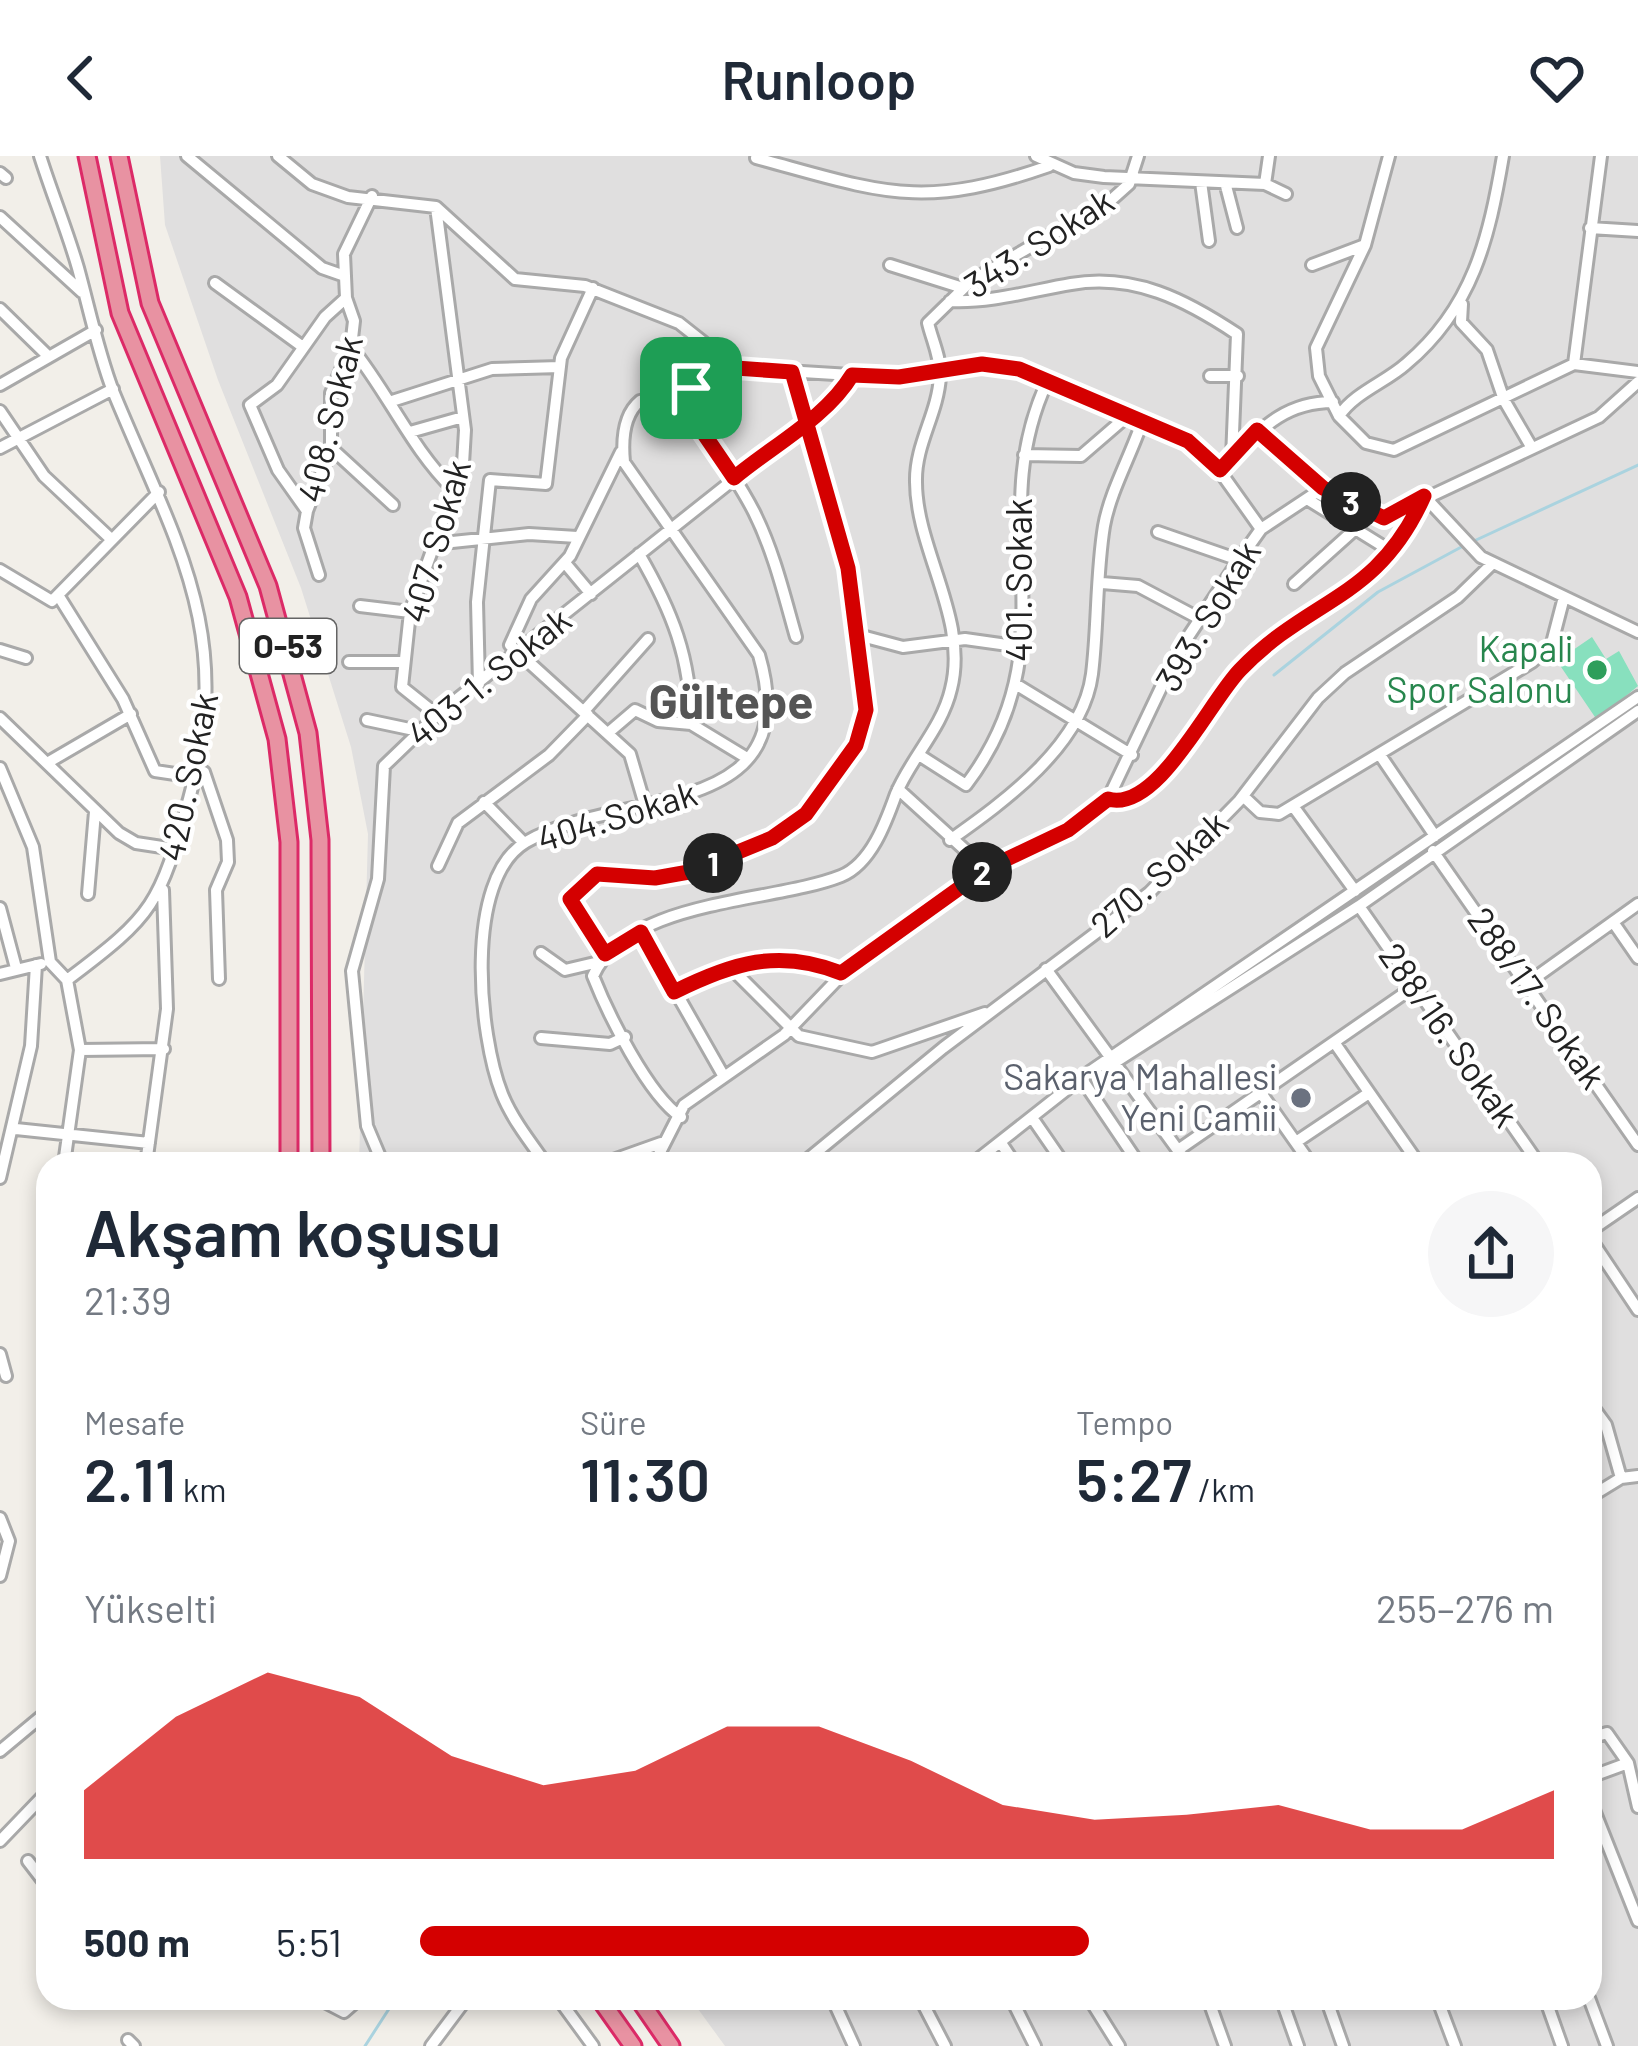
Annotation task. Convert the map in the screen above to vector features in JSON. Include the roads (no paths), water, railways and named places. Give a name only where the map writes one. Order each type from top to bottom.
[{"type":"highway","name":"O-53","points":[[87,156],[119,313],[238,597],[277,739],[289,842],[290,1152]]},
{"type":"highway","name":"O-53","points":[[119,156],[150,303],[268,586],[308,734],[320,840],[321,1152]]},
{"type":"highway","points":[[608,2010],[633,2046]]},
{"type":"highway","points":[[646,2010],[671,2046]]},
{"type":"street","name":"420. Sokak","points":[[40,156],[112,389],[159,492],[199,605],[209,675],[195,778],[163,890],[128,935],[67,980]]},
{"type":"street","points":[[187,156],[322,268],[342,274]]},
{"type":"street","points":[[278,156],[312,184],[348,197],[372,196],[436,207],[515,279],[593,288],[680,323],[736,368],[852,375],[1001,365],[1047,382],[1188,441],[1220,470],[1261,529]]},
{"type":"street","points":[[1036,156],[1049,166],[1089,176],[1226,186],[1265,184],[1286,194]]},
{"type":"street","points":[[1132,177],[1138,156]]},
{"type":"street","points":[[1265,184],[1269,156]]},
{"type":"street","points":[[1389,156],[1365,245],[1316,348],[1319,376],[1339,416],[1366,443],[1394,450],[1574,364],[1638,372]]},
{"type":"street","points":[[1339,416],[1406,365],[1462,302],[1489,235],[1503,156]]},
{"type":"street","points":[[1574,364],[1601,156]]},
{"type":"street","points":[[756,158],[895,195],[994,184],[1049,166]]},
{"type":"street","name":"343. Sokak","points":[[941,372],[928,323],[963,288],[1110,201],[1132,177]]},
{"type":"street","points":[[1201,182],[1209,241]]},
{"type":"street","points":[[1226,186],[1237,228]]},
{"type":"street","name":"408. Sokak","points":[[319,575],[304,528],[331,448],[331,393],[351,347],[354,321],[342,274],[344,254],[372,196]]},
{"type":"street","name":"407. Sokak","points":[[436,207],[463,417],[463,464],[410,612],[402,687],[437,715]]},
{"type":"street","points":[[0,237],[5,221],[86,296]]},
{"type":"street","points":[[1590,228],[1638,231]]},
{"type":"street","points":[[1312,265],[1365,245]]},
{"type":"street","points":[[890,265],[963,288]]},
{"type":"street","points":[[950,301],[988,300],[1077,283],[1134,282],[1177,298],[1238,334],[1232,458]]},
{"type":"street","points":[[215,283],[303,347]]},
{"type":"street","points":[[479,684],[481,540],[490,481],[546,484],[560,367],[593,288]]},
{"type":"street","points":[[307,511],[278,470],[250,405],[277,386],[303,347],[346,298]]},
{"type":"street","points":[[1462,302],[1462,322],[1487,350],[1504,400],[1532,448]]},
{"type":"street","points":[[0,309],[46,355]]},
{"type":"street","points":[[0,385],[96,330]]},
{"type":"street","points":[[351,347],[392,400],[423,460],[453,489]]},
{"type":"street","points":[[392,400],[456,376],[492,369],[560,367]]},
{"type":"street","points":[[608,734],[635,710],[658,721],[691,724],[747,758],[766,715],[758,655],[624,462],[631,409],[659,394],[722,382],[736,368]]},
{"type":"street","points":[[602,958],[568,904],[583,884],[597,874],[655,878],[689,872],[772,838],[806,814],[850,756],[863,726],[858,635],[848,568],[792,372]]},
{"type":"street","points":[[541,953],[565,970],[602,958],[641,932],[760,892],[844,875],[876,841],[952,687],[951,641],[915,489],[916,461],[936,408],[941,372]]},
{"type":"street","name":"403-1. Sokak","points":[[378,1152],[367,1126],[352,971],[378,879],[384,766],[437,715],[840,395],[852,375]]},
{"type":"street","points":[[1210,376],[1238,376]]},
{"type":"street","name":"401. Sokak","points":[[919,755],[966,785],[995,747],[1017,685],[1024,545],[1018,510],[1024,455],[1047,382]]},
{"type":"street","points":[[1257,430],[1323,488],[1384,518],[1599,417],[1638,382]]},
{"type":"street","points":[[691,388],[702,431],[734,478],[771,550],[796,637]]},
{"type":"street","points":[[0,448],[112,389]]},
{"type":"street","points":[[1220,470],[1257,430],[1295,406],[1333,402]]},
{"type":"street","points":[[0,411],[44,476],[111,539]]},
{"type":"street","points":[[410,432],[463,417]]},
{"type":"street","points":[[1024,455],[1081,456],[1125,418]]},
{"type":"street","points":[[950,839],[1012,796],[1043,766],[1089,688],[1104,526],[1142,422]]},
{"type":"street","points":[[331,448],[393,505]]},
{"type":"street","points":[[623,449],[565,562],[524,612],[510,645],[636,764],[645,805]]},
{"type":"street","name":"393. Sokak","points":[[658,1152],[684,1106],[723,1075],[795,1031],[841,973],[986,869],[1068,830],[1108,799],[1178,652],[1239,560],[1261,529],[1323,488]]},
{"type":"street","points":[[0,570],[44,600],[58,595],[159,492]]},
{"type":"street","points":[[1424,496],[1487,560],[1638,632]]},
{"type":"street","points":[[1108,799],[1123,800],[1154,786],[1242,668],[1298,623],[1367,580],[1394,553],[1424,496]]},
{"type":"street","points":[[1306,499],[1394,553]]},
{"type":"street","name":"393. Sokak","points":[[1294,584],[1353,531]]},
{"type":"street","points":[[1158,532],[1239,560]]},
{"type":"street","points":[[433,544],[529,533],[577,537]]},
{"type":"street","points":[[639,554],[679,629],[689,670],[691,724]]},
{"type":"street","name":"270. Sokak","points":[[820,1152],[991,1012],[1149,893],[1243,796],[1301,718],[1345,673],[1458,597],[1487,560]]},
{"type":"street","points":[[565,562],[591,594]]},
{"type":"street","points":[[1102,583],[1138,586],[1202,620]]},
{"type":"street","points":[[58,595],[131,714],[155,771],[195,778],[204,772],[227,840],[229,862],[216,890],[219,979]]},
{"type":"street","points":[[1243,796],[1270,815],[1293,806],[1532,662],[1552,643],[1564,597]]},
{"type":"street","points":[[360,606],[410,612]]},
{"type":"street","points":[[858,635],[903,647],[951,641],[1022,647]]},
{"type":"street","points":[[438,866],[458,823],[550,755],[648,639]]},
{"type":"street","points":[[0,650],[26,658]]},
{"type":"street","points":[[349,662],[404,662]]},
{"type":"street","points":[[1017,685],[1132,755]]},
{"type":"street","points":[[1116,1061],[1638,697]]},
{"type":"street","points":[[989,1152],[1084,1078],[1359,906],[1638,711]]},
{"type":"street","points":[[47,763],[131,714]]},
{"type":"street","points":[[0,718],[95,812],[136,843],[175,848]]},
{"type":"street","points":[[367,720],[419,731]]},
{"type":"street","points":[[1380,755],[1436,836]]},
{"type":"street","name":"404.Sokak","points":[[534,1152],[503,1097],[478,964],[500,877],[524,843],[589,817],[708,788],[728,780],[747,758]]},
{"type":"street","points":[[0,768],[33,847],[50,962],[67,980],[80,1050],[66,1152]]},
{"type":"street","points":[[898,789],[986,869]]},
{"type":"street","points":[[484,802],[524,843]]},
{"type":"street","points":[[1293,806],[1355,891]]},
{"type":"street","points":[[88,894],[95,812]]},
{"type":"street","name":"288/17. Sokak","points":[[1433,851],[1529,982],[1638,1145]]},
{"type":"street","points":[[148,1152],[164,1049],[168,980],[163,890]]},
{"type":"street","points":[[1529,982],[1638,904]]},
{"type":"street","name":"288/16. Sokak","points":[[1359,906],[1531,1152]]},
{"type":"street","points":[[0,908],[16,968]]},
{"type":"street","points":[[1613,922],[1638,958]]},
{"type":"street","points":[[641,932],[723,1075]]},
{"type":"street","points":[[602,958],[593,976],[659,1097],[681,1117]]},
{"type":"street","points":[[674,992],[731,968],[798,958],[841,973]]},
{"type":"street","points":[[0,974],[50,962]]},
{"type":"street","points":[[0,1178],[16,1129],[36,1010],[36,965]]},
{"type":"street","points":[[731,968],[795,1031],[872,1052],[991,1012]]},
{"type":"street","points":[[1046,969],[1178,1150],[1414,986]]},
{"type":"street","points":[[541,1039],[610,1044],[625,1036]]},
{"type":"street","points":[[1334,1042],[1410,1152]]},
{"type":"street","points":[[80,1050],[164,1049]]},
{"type":"street","points":[[1084,1078],[1131,1152]]},
{"type":"street","points":[[1262,1093],[1303,1152]]},
{"type":"street","points":[[1296,1142],[1369,1093]]},
{"type":"street","points":[[1033,1119],[1056,1152]]},
{"type":"street","points":[[16,1129],[149,1142]]},
{"type":"street","points":[[636,1152],[661,1143]]},
{"type":"street","points":[[1001,1143],[1007,1152]]},
{"type":"street","points":[[1602,1225],[1638,1198]]},
{"type":"street","points":[[1602,1253],[1638,1310]]},
{"type":"street","points":[[0,1354],[6,1376]]},
{"type":"street","points":[[1602,1419],[1621,1478]]},
{"type":"street","points":[[1602,1490],[1621,1478],[1638,1475]]},
{"type":"street","points":[[0,1521],[9,1541],[0,1576]]},
{"type":"street","points":[[0,1750],[36,1721]]},
{"type":"street","points":[[1602,1734],[1607,1732],[1628,1763],[1638,1807]]},
{"type":"street","points":[[1602,1773],[1628,1763]]},
{"type":"street","points":[[0,1841],[36,1804]]},
{"type":"street","points":[[1602,1830],[1638,1922]]},
{"type":"street","points":[[28,1862],[36,1872]]},
{"type":"street","points":[[431,2046],[456,2010]]},
{"type":"street","points":[[566,2010],[592,2046]]},
{"type":"street","points":[[838,2010],[854,2046]]},
{"type":"street","points":[[926,2010],[945,2046]]},
{"type":"street","points":[[1017,2010],[1035,2046]]},
{"type":"street","points":[[1096,2010],[1119,2046]]},
{"type":"street","points":[[1212,2010],[1225,2046]]},
{"type":"street","points":[[1285,2010],[1298,2046]]},
{"type":"street","points":[[1330,2010],[1343,2046]]},
{"type":"street","points":[[1442,2010],[1455,2046]]},
{"type":"street","points":[[1549,2010],[1562,2046]]},
{"type":"street","points":[[1594,2010],[1607,2046]]},
{"type":"waterway","points":[[1474,541],[1638,465]]},
{"type":"waterway","points":[[1274,675],[1378,592],[1465,545]]},
{"type":"waterway","points":[[365,2046],[388,2010]]},
{"type":"place","name":"Kapali Spor Salonu","points":[[1597,670]]},
{"type":"place","name":"Sakarya Mahallesi Yeni Camii","points":[[1301,1098]]},
{"type":"district","name":"Gültepe","points":[[731,702]]}]
